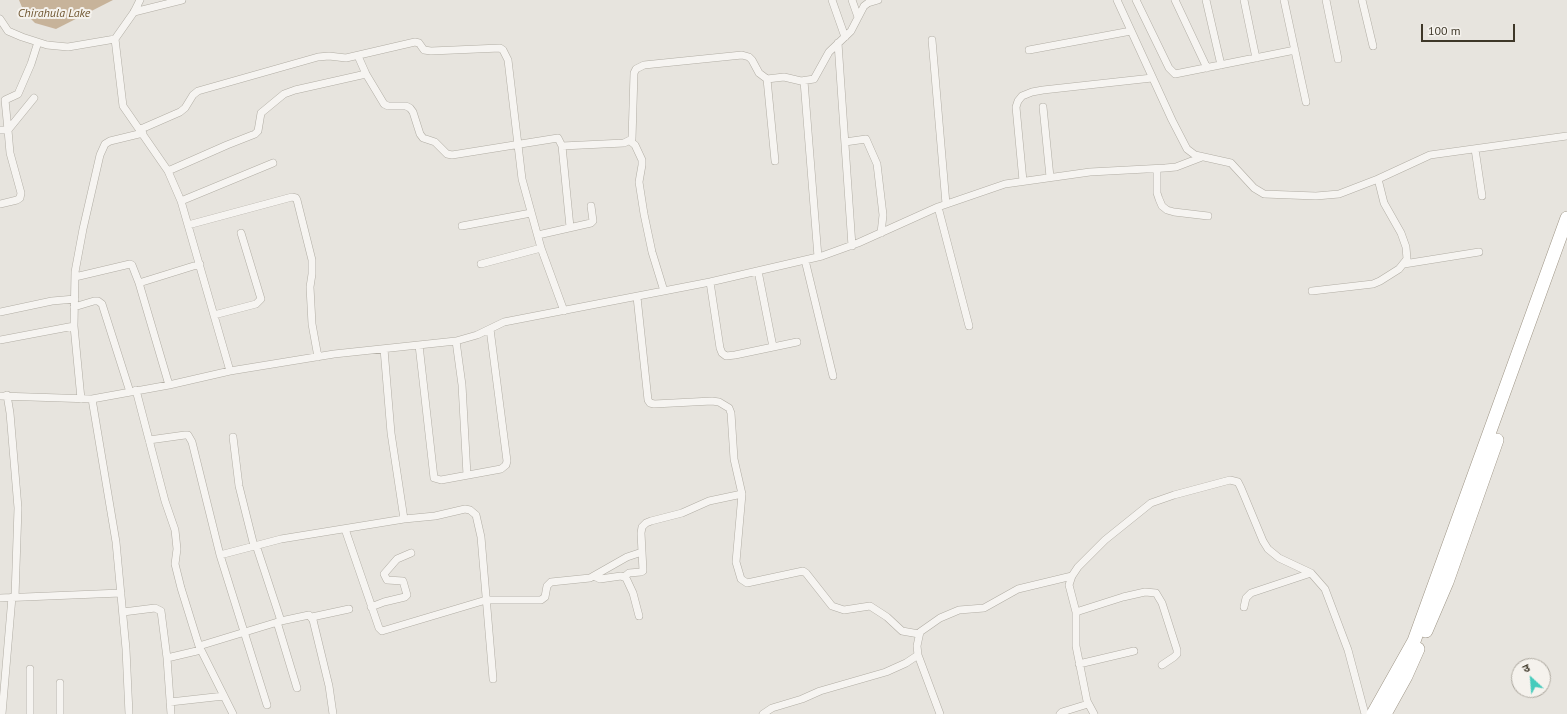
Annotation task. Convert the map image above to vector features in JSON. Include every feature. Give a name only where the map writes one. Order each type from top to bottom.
[{"type":"highway","points":[[1373,714],[1414,641],[1567,218]]},
{"type":"highway","points":[[1385,714],[1406,676],[1447,582],[1567,238]]},
{"type":"street","points":[[140,0],[134,12],[115,39],[123,106],[142,131],[168,171],[181,201],[230,371]]},
{"type":"street","points":[[134,12],[182,0]]},
{"type":"street","points":[[832,0],[845,37]]},
{"type":"street","points":[[852,0],[858,17]]},
{"type":"street","points":[[562,146],[624,143],[630,141],[633,137],[634,73],[636,68],[640,66],[742,55],[749,57],[759,73],[767,79],[784,77],[804,81],[811,80],[816,77],[829,52],[851,31],[864,6],[878,0]]},
{"type":"street","points":[[1117,0],[1152,78],[1184,145],[1190,153],[1231,163],[1254,188],[1264,194],[1327,195],[1351,190],[1430,155],[1567,136]]},
{"type":"street","points":[[1136,0],[1168,68],[1176,74],[1295,50]]},
{"type":"street","points":[[1175,0],[1207,68]]},
{"type":"street","points":[[1206,0],[1221,65]]},
{"type":"street","points":[[1244,0],[1256,58]]},
{"type":"street","points":[[1284,0],[1306,102]]},
{"type":"street","points":[[1326,0],[1338,59]]},
{"type":"street","points":[[1362,0],[1372,46]]},
{"type":"street","points":[[0,19],[8,31],[47,45],[68,47],[115,39]]},
{"type":"street","points":[[1029,50],[1131,31]]},
{"type":"street","points":[[932,40],[946,204]]},
{"type":"street","points":[[0,204],[20,198],[21,192],[10,153],[6,100],[18,94],[38,42]]},
{"type":"street","points":[[82,399],[74,326],[75,277],[82,229],[100,155],[105,144],[142,131],[180,112],[185,108],[193,95],[210,86],[318,57],[329,56],[346,58],[416,42],[427,51],[500,48],[503,50],[508,60],[521,172],[541,248],[564,311]]},
{"type":"street","points":[[838,43],[852,246]]},
{"type":"street","points":[[358,56],[366,74],[384,104],[388,106],[406,106],[410,108],[423,138],[435,142],[447,154],[452,155],[555,138],[560,139],[570,227]]},
{"type":"street","points":[[168,171],[255,134],[258,131],[261,113],[284,94],[295,90],[366,74]]},
{"type":"street","points":[[1023,181],[1016,108],[1018,101],[1022,96],[1043,90],[1152,78]]},
{"type":"street","points":[[767,79],[775,161]]},
{"type":"street","points":[[804,81],[818,257]]},
{"type":"street","points":[[8,130],[34,98]]},
{"type":"street","points":[[1043,107],[1050,177]]},
{"type":"street","points":[[0,130],[8,130]]},
{"type":"street","points":[[845,142],[866,139],[877,164],[883,215],[882,233]]},
{"type":"street","points":[[630,141],[635,145],[642,160],[639,182],[644,214],[651,248],[664,292]]},
{"type":"street","points":[[1475,149],[1482,196]]},
{"type":"street","points":[[2,714],[2,672],[14,597],[18,508],[10,413],[4,396],[92,399],[170,385],[230,371],[318,357],[456,341],[477,335],[504,322],[664,292],[818,257],[852,246],[938,207],[1005,184],[1090,172],[1176,167],[1202,157]]},
{"type":"street","points":[[181,201],[273,163]]},
{"type":"street","points":[[1157,169],[1157,193],[1162,206],[1167,210],[1174,212],[1208,216]]},
{"type":"street","points":[[1312,291],[1373,284],[1386,278],[1404,264],[1408,254],[1406,247],[1401,233],[1384,203],[1378,179]]},
{"type":"street","points":[[188,225],[292,197],[298,200],[312,260],[310,287],[312,324],[318,357]]},
{"type":"street","points":[[538,235],[591,223],[593,221],[591,206]]},
{"type":"street","points":[[938,207],[969,326]]},
{"type":"street","points":[[462,226],[531,213]]},
{"type":"street","points":[[214,315],[256,304],[261,299],[241,232]]},
{"type":"street","points":[[481,264],[541,248]]},
{"type":"street","points":[[1404,264],[1479,252]]},
{"type":"street","points":[[806,260],[833,376]]},
{"type":"street","points":[[75,277],[130,264],[132,265],[139,283],[170,385]]},
{"type":"street","points":[[139,283],[200,264]]},
{"type":"street","points":[[758,271],[773,347]]},
{"type":"street","points":[[710,282],[720,348],[722,353],[726,356],[797,342]]},
{"type":"street","points":[[637,297],[648,400],[654,404],[712,401],[719,402],[729,408],[731,413],[734,458],[742,494],[736,564],[740,579],[747,583],[803,571],[832,606],[844,610],[870,606],[887,617],[902,631],[919,634]]},
{"type":"street","points":[[0,312],[52,301],[75,298]]},
{"type":"street","points":[[74,307],[94,301],[98,301],[102,304],[149,440],[176,537],[175,568],[200,648],[233,714]]},
{"type":"street","points":[[0,340],[74,326]]},
{"type":"street","points":[[418,345],[434,478],[441,480],[501,469],[506,465],[507,461],[490,329]]},
{"type":"street","points":[[456,341],[462,385],[467,475]]},
{"type":"street","points":[[384,349],[391,433],[404,519]]},
{"type":"street","points":[[92,399],[116,542],[123,612],[129,714]]},
{"type":"street","points":[[149,440],[185,435],[188,435],[190,438],[220,555],[267,705]]},
{"type":"street","points":[[233,437],[239,486],[297,688]]},
{"type":"street","points":[[1094,714],[1088,704],[1079,664],[1075,638],[1076,612],[1069,585],[1072,576],[1105,540],[1151,503],[1174,495],[1230,480],[1238,482],[1263,541],[1268,549],[1279,558],[1312,573],[1325,589],[1355,674],[1365,714]]},
{"type":"street","points":[[624,577],[629,573],[643,571],[640,534],[642,527],[646,523],[682,513],[709,501],[742,494]]},
{"type":"street","points":[[220,555],[281,539],[404,519],[435,516],[465,509],[474,512],[478,519],[481,537],[493,679]]},
{"type":"street","points":[[345,529],[379,628],[382,631],[486,600],[541,600],[545,597],[547,586],[551,582],[594,576],[627,557],[642,552]]},
{"type":"street","points":[[372,607],[384,602],[405,597],[407,595],[403,581],[387,580],[384,574],[397,559],[412,553]]},
{"type":"street","points":[[1244,607],[1246,598],[1251,593],[1312,573]]},
{"type":"street","points":[[594,576],[600,579],[616,576],[624,577],[633,593],[639,616]]},
{"type":"street","points":[[940,714],[918,655],[917,646],[919,634],[924,628],[954,612],[964,609],[984,608],[1018,589],[1072,576]]},
{"type":"street","points":[[1076,612],[1123,597],[1145,592],[1156,593],[1162,603],[1177,650],[1177,654],[1162,665]]},
{"type":"street","points":[[0,598],[121,593]]},
{"type":"street","points":[[123,612],[159,608],[161,611],[167,658],[171,714]]},
{"type":"street","points":[[167,658],[279,621],[305,615],[312,617],[349,609]]},
{"type":"street","points":[[312,617],[330,686],[333,714]]},
{"type":"street","points":[[1079,664],[1134,651]]},
{"type":"street","points":[[763,714],[772,708],[802,699],[820,691],[886,672],[906,663],[918,655]]},
{"type":"street","points":[[30,669],[30,714]]},
{"type":"street","points":[[60,683],[60,714]]},
{"type":"street","points":[[170,702],[224,696]]},
{"type":"street","points":[[1060,714],[1062,712],[1088,704]]},
{"type":"water","name":"Chirahula Lake","points":[[19,0],[113,0],[56,29],[35,23],[24,12]]}]
